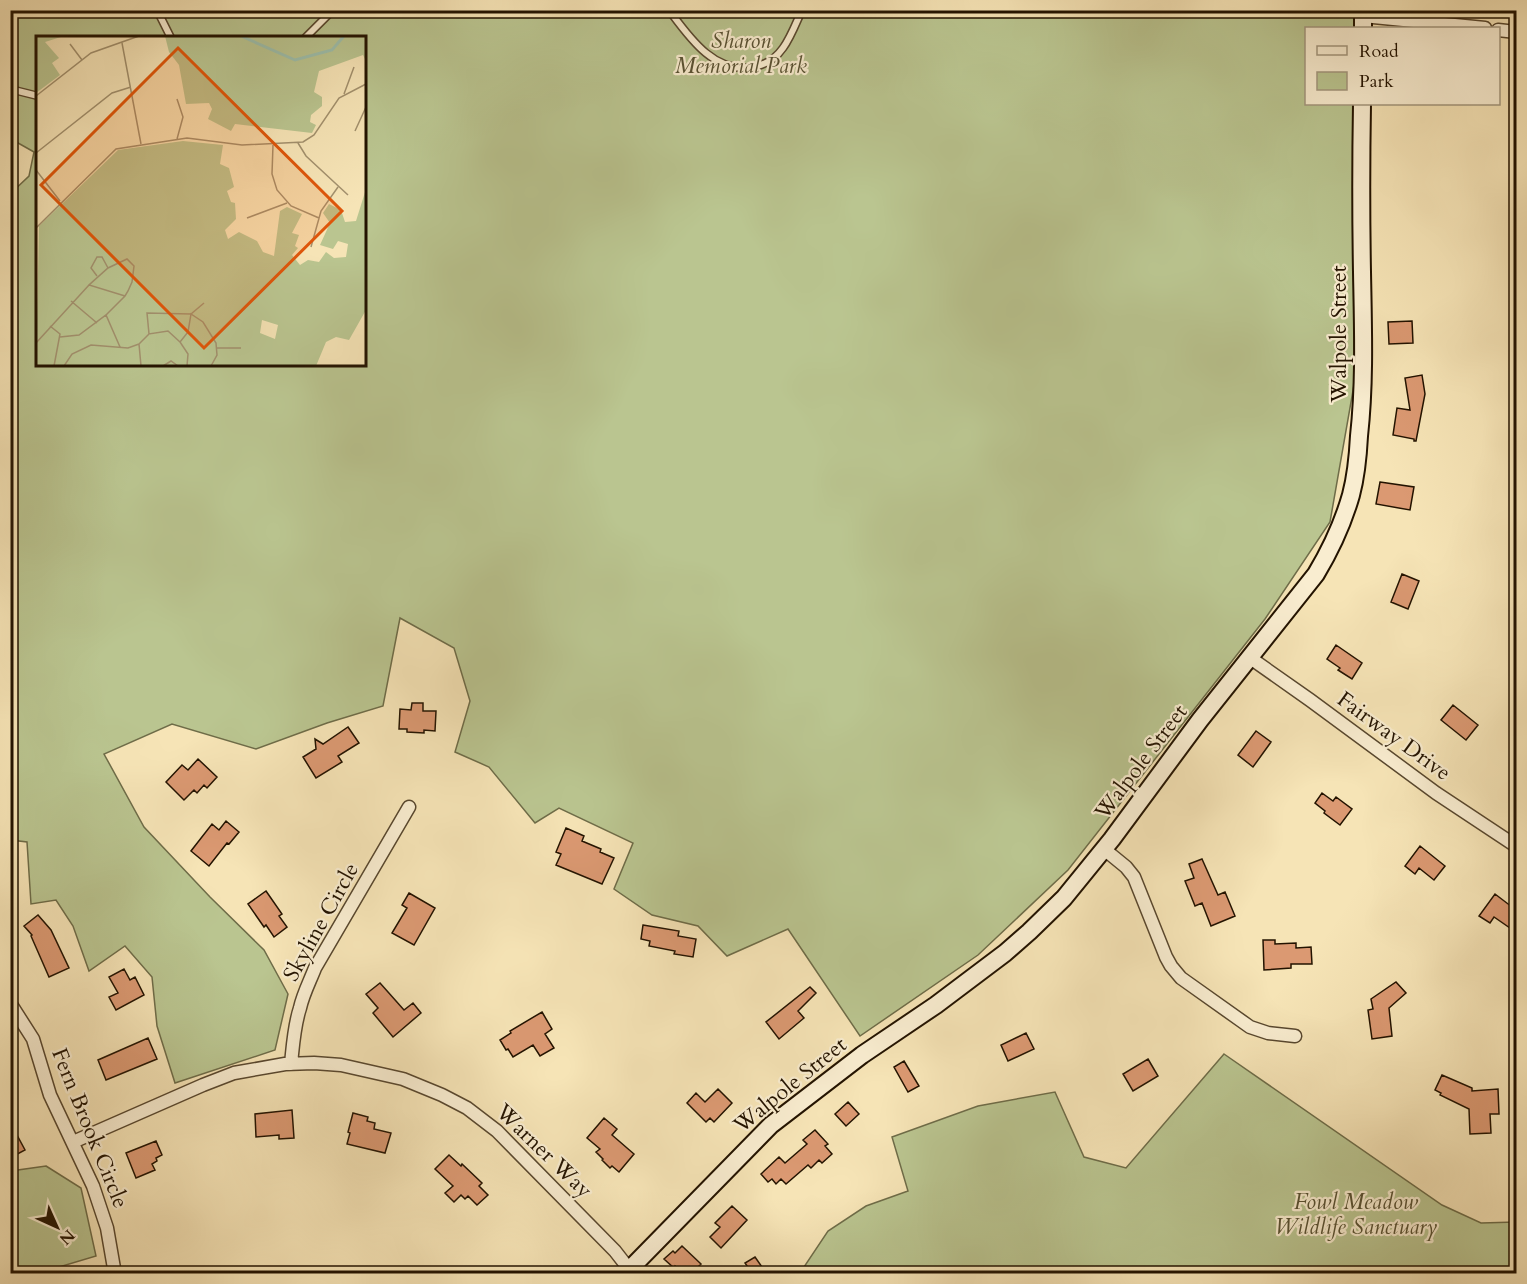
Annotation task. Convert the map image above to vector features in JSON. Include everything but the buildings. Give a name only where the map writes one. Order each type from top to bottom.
[{"type":"main road","name":"Walpole Street","points":[[627,1271],[771,1125],[862,1055],[936,1005],[1005,953],[1064,898],[1104,849],[1249,657],[1316,574],[1331,548],[1351,494],[1357,464],[1363,404],[1360,210],[1362,105]]},
{"type":"street","points":[[1363,18],[1473,27]]},
{"type":"street","points":[[1500,30],[1516,32]]},
{"type":"street","name":"Fairway Drive","points":[[1249,657],[1436,793],[1516,846]]},
{"type":"street","name":"Skyline Circle","points":[[291,1064],[299,1009],[315,968],[409,807]]},
{"type":"street","points":[[1104,849],[1134,878],[1166,957],[1181,978],[1250,1027],[1268,1034],[1295,1036]]},
{"type":"street","name":"Fern Brook Circle","points":[[10,1003],[33,1039],[50,1095],[102,1209],[115,1274]]},
{"type":"street","name":"Warner Way","points":[[73,1142],[234,1073],[291,1064],[314,1063],[341,1065],[403,1079],[467,1108],[497,1131],[615,1251],[627,1271]]},
{"type":"lane","points":[[157,10],[170,36]]},
{"type":"lane","points":[[307,36],[333,10]]},
{"type":"lane","points":[[669,10],[698,46],[710,56],[732,67],[743,69],[756,67],[776,56],[789,39],[802,10]]},
{"type":"lane","points":[[10,89],[36,96]]},
{"type":"green space","name":"Sharon Memorial Park","points":[[10,11],[1354,11],[1354,27],[1305,27],[1305,105],[1353,105],[1354,385],[1330,522],[1265,619],[1068,870],[978,955],[860,1036],[788,929],[727,956],[698,926],[652,915],[614,889],[633,843],[559,808],[535,823],[489,767],[455,752],[470,701],[454,648],[400,618],[383,706],[327,723],[256,749],[172,724],[104,754],[144,827],[264,950],[288,994],[275,1050],[175,1083],[157,1026],[152,977],[125,946],[89,971],[73,926],[56,900],[31,904],[27,842],[11,840],[10,194],[29,176],[34,152],[11,139]]},
{"type":"green space","name":"Fowl Meadow Wildlife Sanctuary","points":[[1224,1054],[1442,1205],[1481,1223],[1516,1222],[1516,1273],[800,1273],[828,1231],[866,1206],[908,1191],[892,1137],[978,1106],[1055,1092],[1084,1157],[1126,1168]]},
{"type":"green space","points":[[46,1166],[81,1188],[96,1256],[39,1273],[11,1273],[11,1171]]}]
